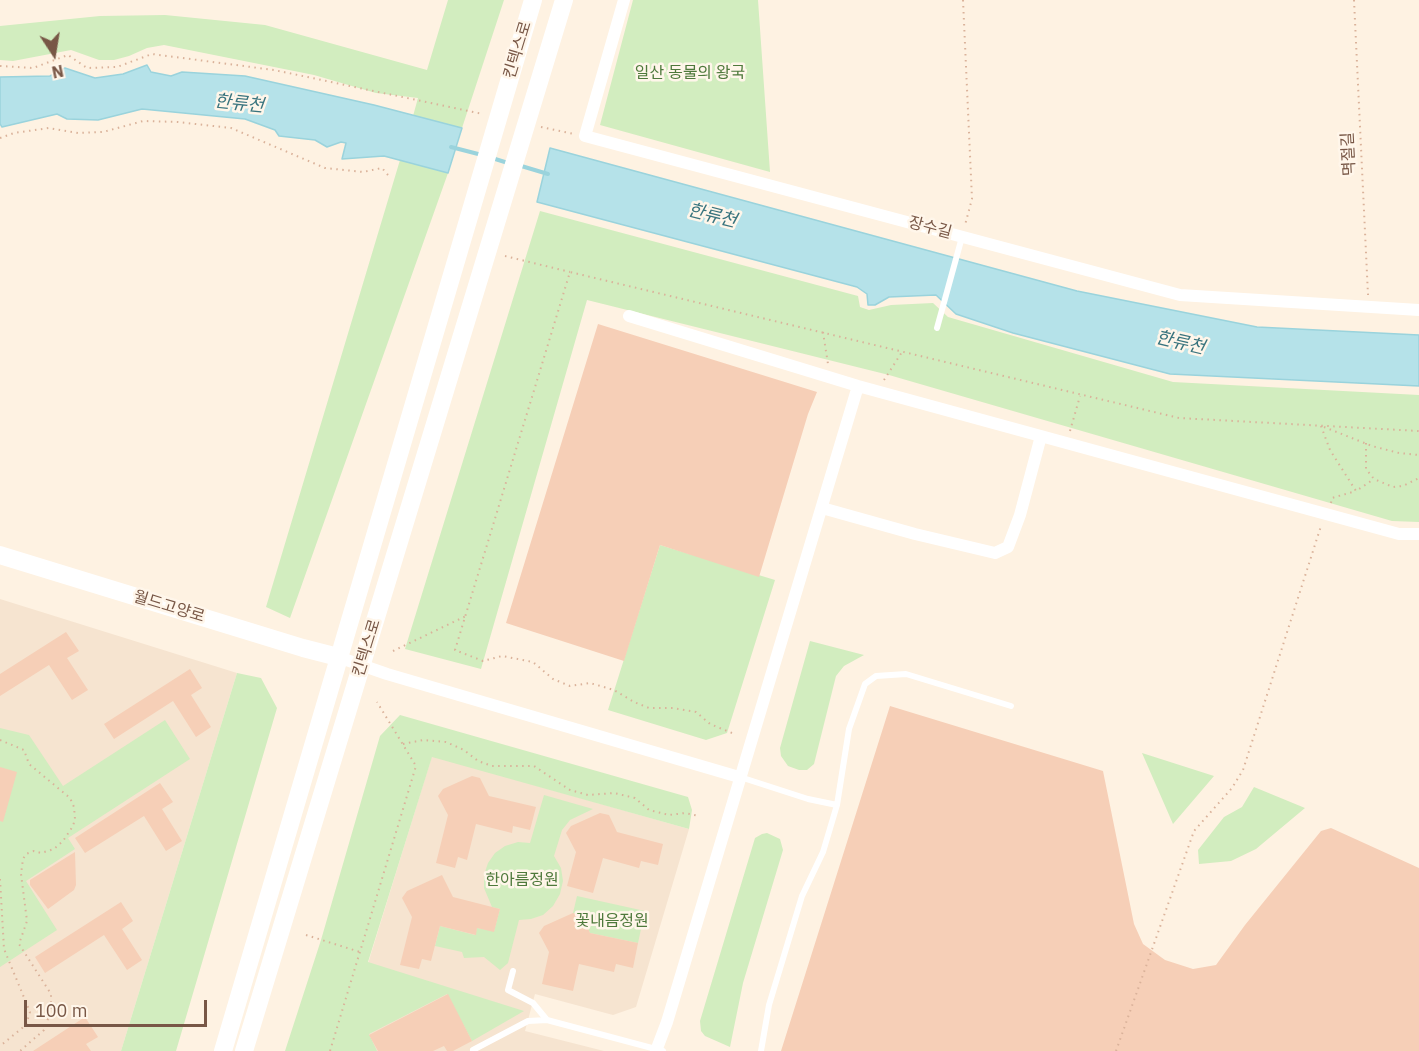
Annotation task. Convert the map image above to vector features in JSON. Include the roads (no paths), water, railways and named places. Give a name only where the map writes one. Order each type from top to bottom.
[{"type":"main road","name":"킨텍스로","points":[[223,1051],[533,0]]},
{"type":"main road","name":"킨텍스로","points":[[244,1051],[564,0]]},
{"type":"main road","name":"월드고양로","points":[[0,557],[338,657]]},
{"type":"street","name":"장수길","points":[[624,0],[585,136],[1180,295],[1419,310]]},
{"type":"street","points":[[629,316],[858,386],[1399,534],[1419,534]]},
{"type":"street","points":[[658,1050],[858,386]]},
{"type":"street","points":[[822,508],[995,553],[1008,547],[1020,515],[1041,436]]},
{"type":"street","points":[[338,657],[739,777]]},
{"type":"lane","points":[[937,328],[962,237]]},
{"type":"lane","points":[[761,1051],[769,1005],[802,896],[823,852],[837,805],[849,729],[865,684],[876,676],[906,674],[1011,706]]},
{"type":"lane","points":[[739,777],[807,799],[837,805]]},
{"type":"lane","points":[[513,971],[508,990],[533,1003],[547,1020]]},
{"type":"lane","points":[[473,1050],[528,1021],[547,1020],[658,1050]]},
{"type":"water","points":[[147,65],[151,72],[171,76],[182,72],[245,76],[374,105],[462,128],[448,173],[384,156],[342,159],[346,143],[341,142],[327,147],[315,140],[279,136],[275,130],[245,119],[142,109],[98,120],[67,119],[57,114],[2,127],[0,124],[0,77],[50,76],[65,68],[95,78],[123,74]]},
{"type":"water","points":[[550,148],[1077,291],[1257,327],[1419,335],[1419,386],[1170,374],[1013,333],[956,314],[936,295],[889,297],[875,305],[868,305],[867,294],[857,287],[537,202]]},
{"type":"waterway","name":"한류천","points":[[451,147],[482,155]]},
{"type":"waterway","name":"한류천","points":[[492,158],[508,163]]},
{"type":"waterway","name":"한류천","points":[[518,165],[548,174]]},
{"type":"park label","name":"일산 동물의 왕국","points":[[690,73]]},
{"type":"park label","name":"한아름정원","points":[[522,880]]},
{"type":"park label","name":"꽃내음정원","points":[[612,921]]}]
